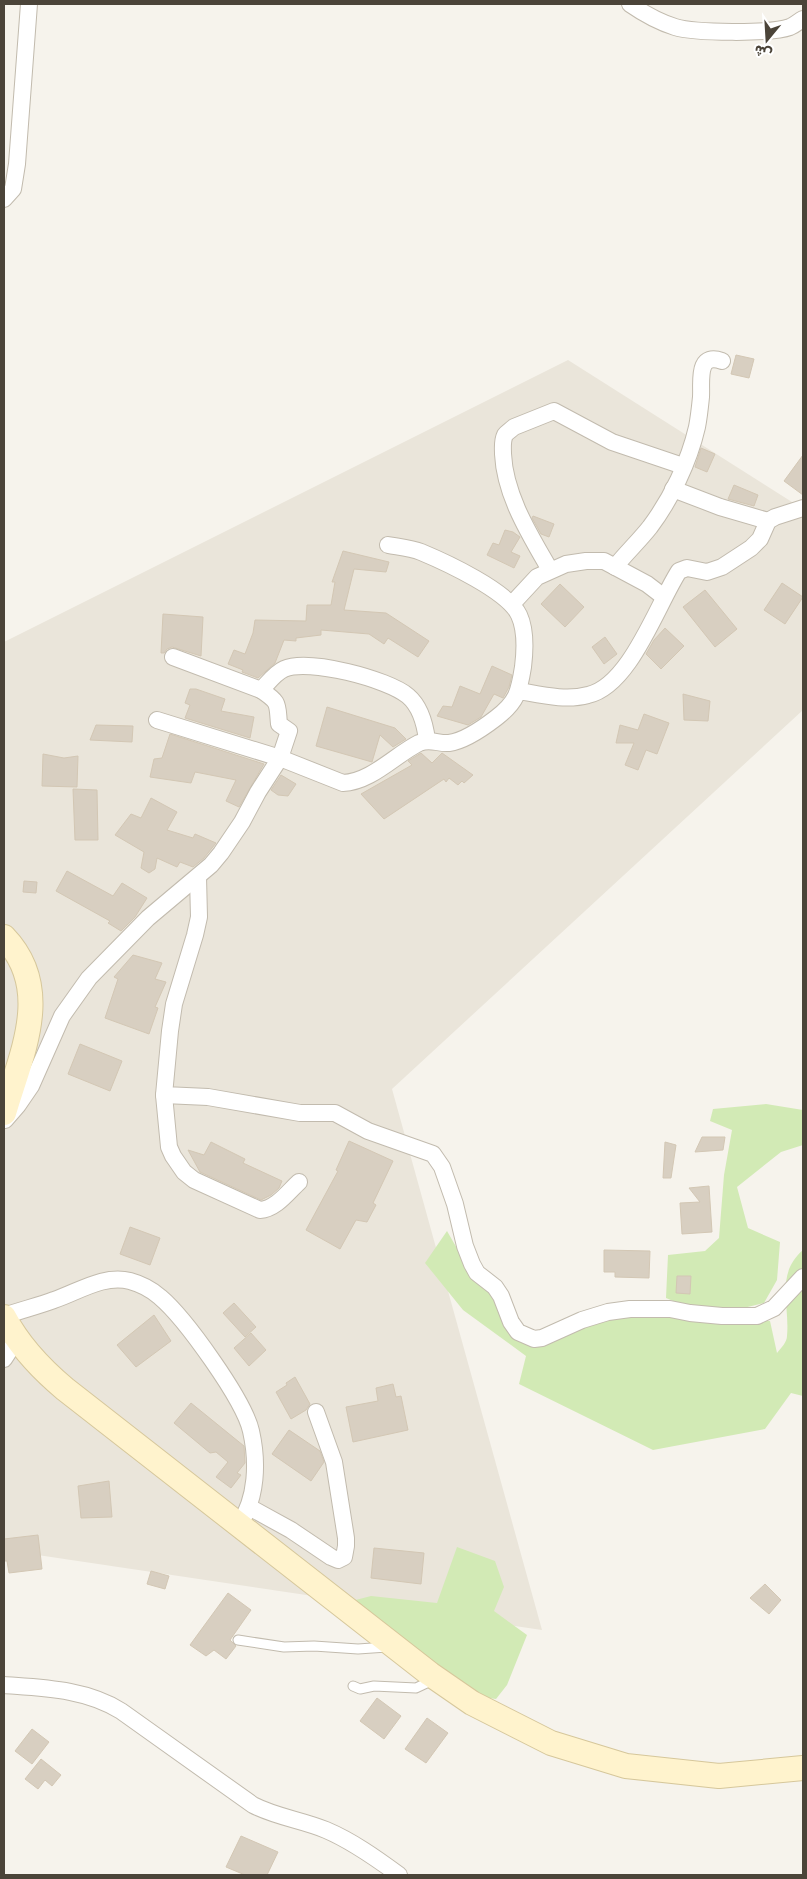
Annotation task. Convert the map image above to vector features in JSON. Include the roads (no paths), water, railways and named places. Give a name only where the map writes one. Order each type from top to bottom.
[{"type":"main road","points":[[4,936],[18,954],[26,969],[32,1005],[24,1045],[4,1113]]},
{"type":"main road","points":[[4,1316],[17,1339],[36,1363],[65,1389],[244,1516],[395,1646],[472,1703],[551,1743],[626,1766],[719,1776],[803,1768]]},
{"type":"street","points":[[4,199],[13,189],[17,164],[29,4]]},
{"type":"street","points":[[630,4],[658,20],[692,31],[737,32],[774,30],[790,27],[803,19]]},
{"type":"street","points":[[615,567],[648,528],[672,489],[683,466],[696,430],[700,411],[700,377],[702,370],[708,361],[712,359],[722,361]]},
{"type":"street","points":[[550,570],[527,528],[510,488],[506,474],[503,443],[508,431],[554,411],[612,442],[683,466]]},
{"type":"street","points":[[672,489],[720,508],[768,521]]},
{"type":"street","points":[[520,691],[556,697],[573,697],[588,696],[603,690],[616,680],[627,664],[679,571],[687,568],[707,572],[722,567],[751,548],[760,539],[768,521],[775,516],[803,508]]},
{"type":"street","points":[[158,720],[280,758],[334,781],[351,783],[375,772],[393,758],[428,740],[449,743],[466,737],[495,718],[508,708],[520,691],[524,658],[523,630],[519,615],[512,604],[486,586],[445,563],[419,552],[388,545]]},
{"type":"street","points":[[512,604],[537,577],[566,564],[586,561],[604,561],[647,584],[664,596]]},
{"type":"street","points":[[4,1122],[32,1086],[62,1016],[84,984],[148,918],[211,865],[226,846],[280,758],[289,731],[279,724],[279,708],[276,702],[262,690],[173,657]]},
{"type":"street","points":[[262,690],[276,674],[284,669],[295,666],[332,669],[376,681],[407,695],[415,703],[423,719],[428,740]]},
{"type":"street","points":[[198,877],[199,917],[174,1004],[170,1031],[164,1095],[170,1151],[180,1167],[194,1180],[260,1210],[274,1204],[299,1182]]},
{"type":"street","points":[[164,1095],[232,1100],[300,1113],[335,1113],[368,1131],[433,1154],[442,1166],[472,1264],[477,1273],[495,1287],[501,1296],[511,1322],[518,1332],[534,1339],[542,1338],[582,1320],[608,1312],[630,1309],[657,1308],[730,1316],[757,1316],[774,1308],[803,1277]]},
{"type":"street","points":[[4,1316],[109,1280],[130,1281],[154,1292],[168,1304],[193,1334],[235,1395],[248,1420],[255,1470],[244,1516],[284,1527],[338,1560],[344,1557],[346,1538],[337,1474],[331,1450],[316,1412]]},
{"type":"street","points":[[4,1359],[17,1339]]},
{"type":"street","points":[[4,1685],[64,1691],[102,1700],[121,1711],[252,1805],[327,1831],[371,1855],[399,1875]]},
{"type":"lane","points":[[238,1640],[284,1646],[358,1649],[395,1646]]},
{"type":"lane","points":[[353,1686],[360,1689],[374,1686],[416,1688],[436,1678]]}]
